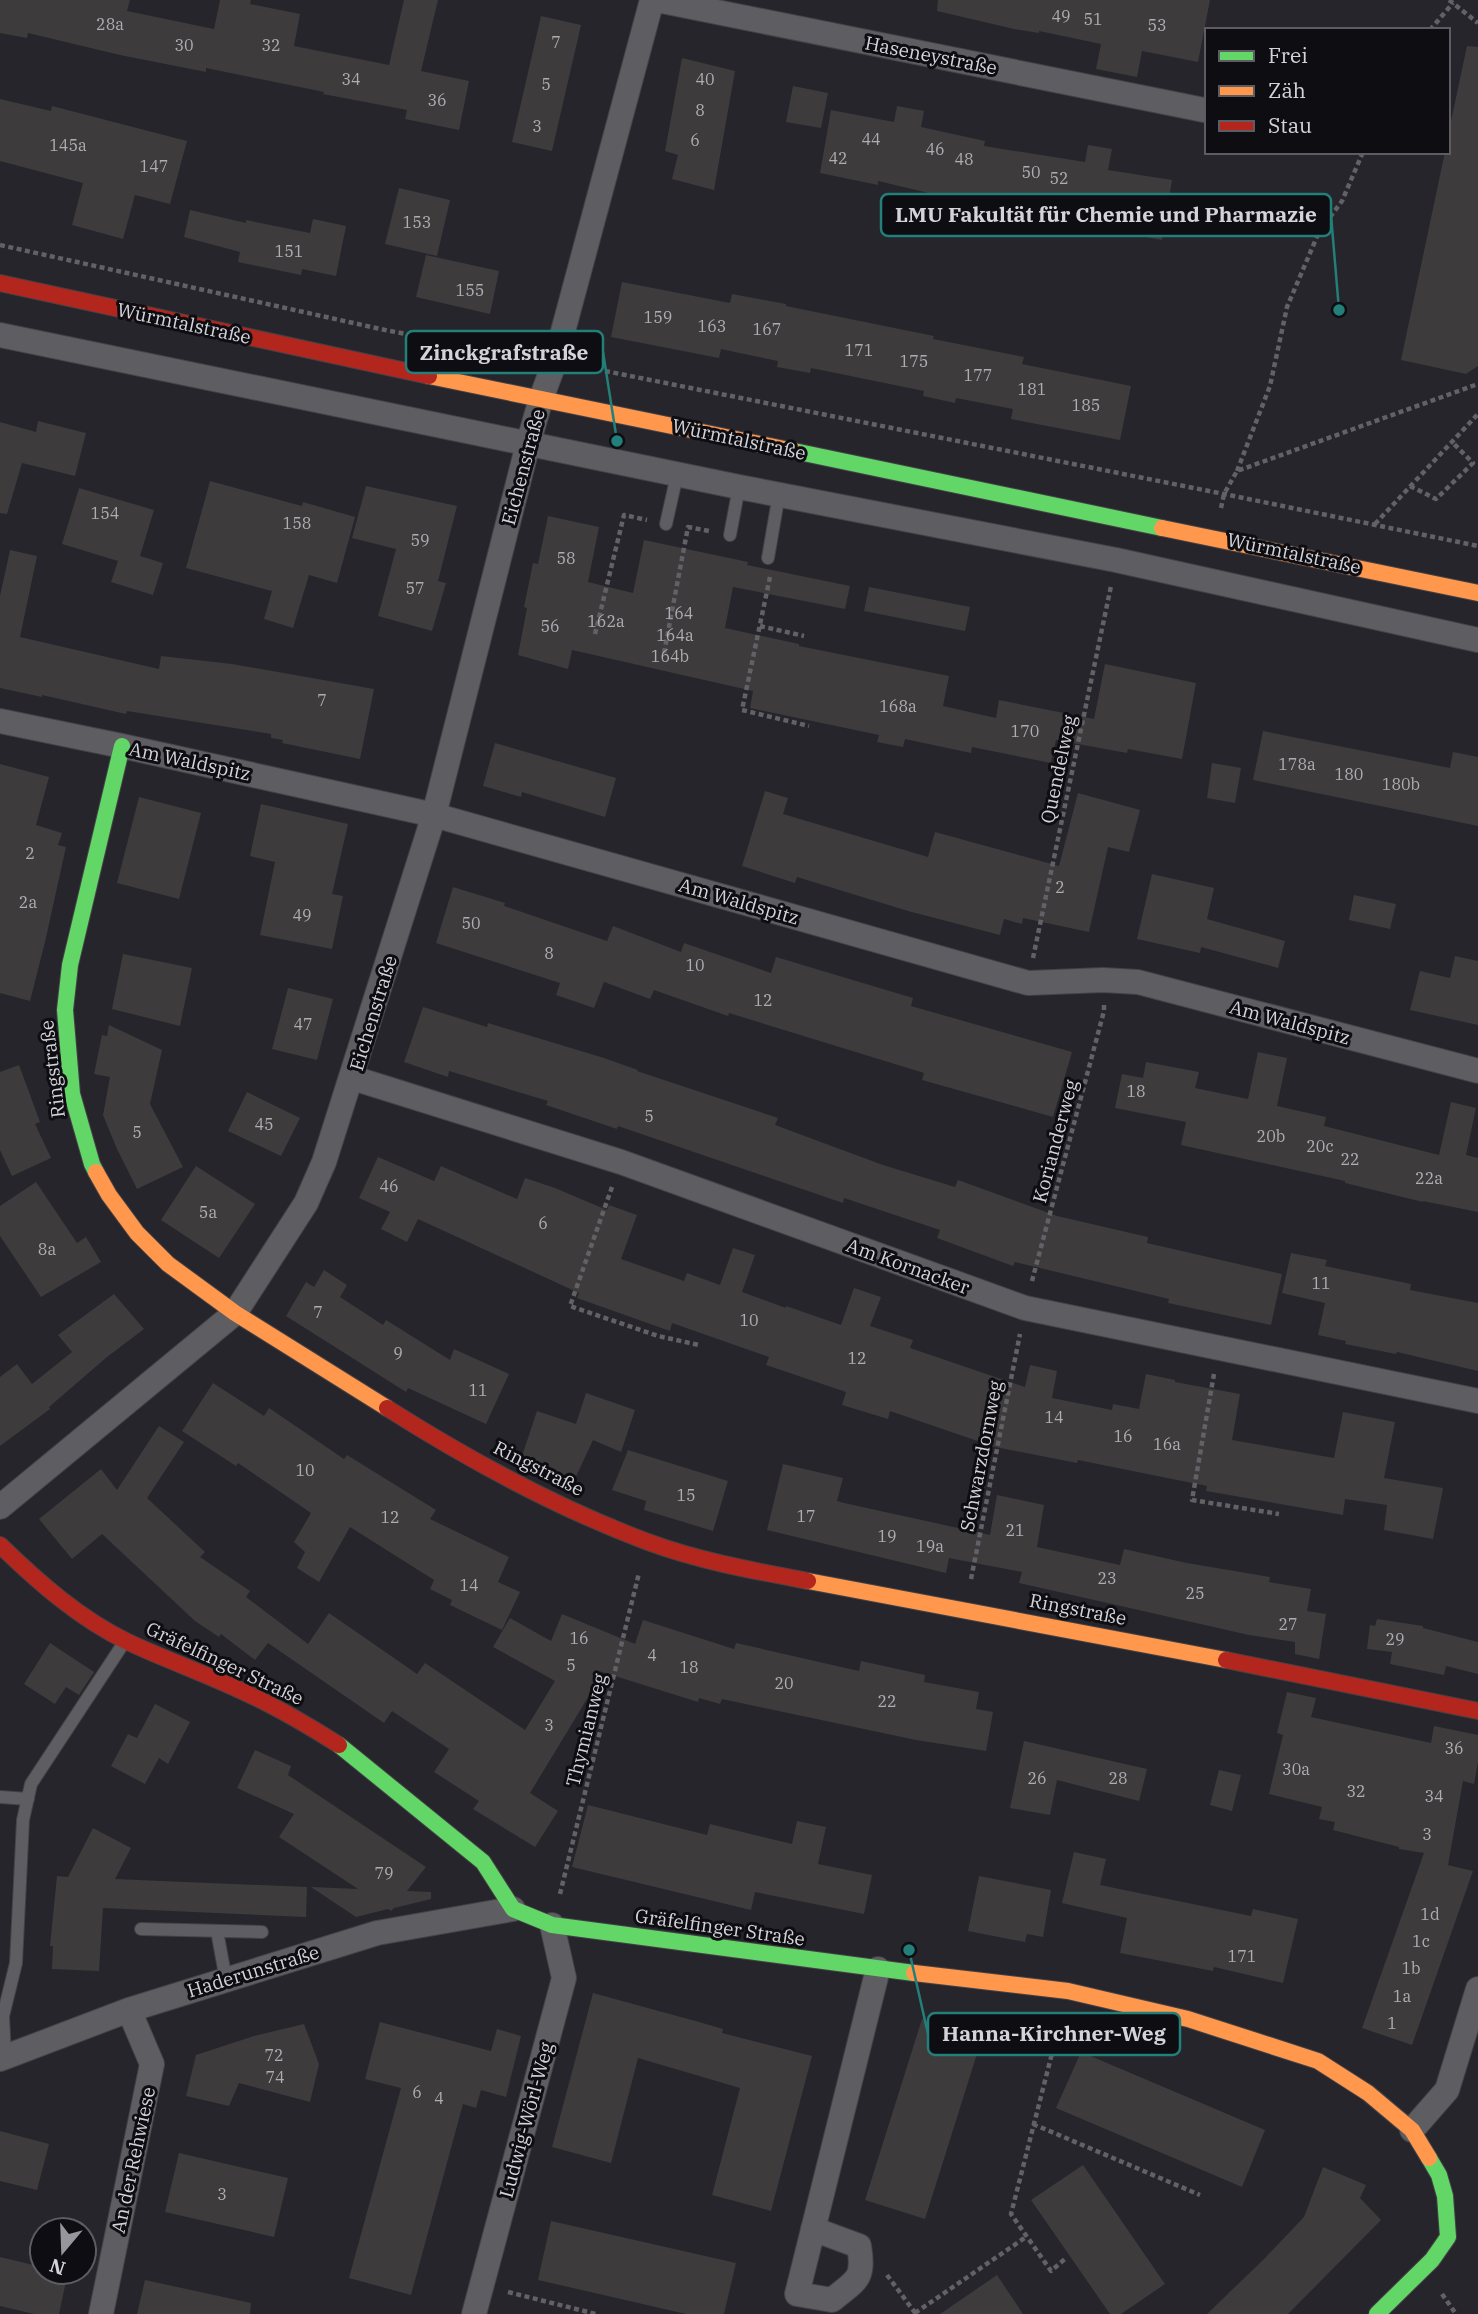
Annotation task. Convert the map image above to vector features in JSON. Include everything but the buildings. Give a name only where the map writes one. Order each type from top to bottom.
[{"type":"street","name":"Eichenstraße","points":[[0,1507],[235,1313],[306,1203],[324,1162],[353,1079],[434,814],[527,444],[555,361],[652,0]]},
{"type":"street","name":"Haseneystraße","points":[[657,0],[1204,110]]},
{"type":"street","name":"Würmtalstraße","points":[[0,283],[541,399],[1214,536],[1478,593]]},
{"type":"street","points":[[0,335],[677,475],[1116,561],[1478,640]]},
{"type":"street","name":"Am Waldspitz","points":[[0,721],[434,814],[1028,983],[1102,980],[1139,982],[1478,1071]]},
{"type":"street","name":"Ringstraße","points":[[122,746],[70,965],[65,1010],[72,1094],[92,1164],[109,1195],[137,1233],[168,1264],[235,1313],[438,1440],[555,1502],[647,1542],[687,1555],[1478,1711]]},
{"type":"street","name":"Am Kornacker","points":[[353,1079],[621,1162],[1025,1308],[1478,1401]]},
{"type":"street","name":"Gräfelfinger Straße","points":[[0,1545],[26,1570],[78,1611],[126,1641],[245,1692],[293,1716],[348,1751],[482,1863],[513,1909],[552,1925],[878,1969],[1068,1991],[1188,2018],[1318,2061],[1368,2093],[1412,2130],[1439,2175],[1447,2206],[1448,2237],[1432,2260],[1377,2314]]},
{"type":"street","name":"Haderunstraße","points":[[3,2058],[129,2010],[377,1933],[513,1909]]},
{"type":"street","name":"Ludwig-Wörl-Weg","points":[[474,2314],[564,1978],[552,1925]]},
{"type":"street","points":[[813,2229],[859,2246],[863,2266],[858,2278],[832,2300],[797,2294],[813,2229],[878,1969]]},
{"type":"street","points":[[1412,2130],[1447,2090],[1478,1989]]},
{"type":"street","name":"An der Rehwiese","points":[[102,2314],[152,2064],[129,2010]]},
{"type":"lane","points":[[666,524],[677,475]]},
{"type":"lane","points":[[730,535],[739,487]]},
{"type":"lane","points":[[768,558],[779,494]]},
{"type":"lane","points":[[3,2058],[4,2016],[16,1963],[23,1821],[31,1784],[126,1641]]},
{"type":"lane","points":[[0,1797],[28,1799]]},
{"type":"lane","points":[[141,1928],[262,1932]]},
{"type":"lane","points":[[217,1931],[226,1980]]},
{"type":"path","points":[[1431,28],[1451,1],[1478,23]]},
{"type":"path","points":[[1214,536],[1224,494],[1237,471],[1270,386],[1287,307],[1319,232],[1342,201],[1362,154]]},
{"type":"path","points":[[0,245],[385,330],[555,361],[1478,546]]},
{"type":"path","points":[[1237,471],[1478,384]]},
{"type":"path","points":[[1374,525],[1478,414]]},
{"type":"path","points":[[1410,486],[1436,499],[1473,463],[1452,442]]},
{"type":"path","points":[[595,634],[624,515],[666,524]]},
{"type":"path","points":[[664,653],[688,527],[730,535]]},
{"type":"path","name":"Quendelweg","points":[[1028,983],[1116,561]]},
{"type":"path","points":[[771,574],[742,710],[809,726]]},
{"type":"path","points":[[760,626],[804,636]]},
{"type":"path","name":"Korianderweg","points":[[1025,1308],[1104,1011],[1102,980]]},
{"type":"path","points":[[621,1162],[570,1306],[658,1336],[699,1345]]},
{"type":"path","name":"Schwarzdornweg","points":[[965,1609],[1025,1308]]},
{"type":"path","points":[[1219,1346],[1192,1500],[1279,1514]]},
{"type":"path","name":"Thymianweg","points":[[552,1925],[647,1542]]},
{"type":"path","points":[[1066,2258],[1051,2271],[1011,2214],[1068,1991]]},
{"type":"path","points":[[1033,2124],[1200,2196]]},
{"type":"path","points":[[863,2266],[888,2275],[916,2313],[1026,2237]]},
{"type":"path","points":[[482,2285],[596,2314]]},
{"type":"path","points":[[1440,2291],[1455,2314]]},
{"type":"traffic: fast","points":[[794,451],[1162,528]]},
{"type":"traffic: fast","points":[[96,1172],[72,1094],[65,1010],[70,965],[122,746]]},
{"type":"traffic: fast","points":[[339,1745],[483,1862],[513,1909],[552,1925],[914,1973]]},
{"type":"traffic: fast","points":[[1377,2314],[1432,2260],[1448,2237],[1445,2196],[1439,2175],[1429,2158]]},
{"type":"traffic: slow","points":[[429,376],[794,451]]},
{"type":"traffic: slow","points":[[1162,528],[1478,593]]},
{"type":"traffic: slow","points":[[96,1172],[137,1233],[168,1264],[235,1313],[387,1408]]},
{"type":"traffic: slow","points":[[808,1581],[1226,1660]]},
{"type":"traffic: slow","points":[[914,1973],[1068,1991],[1188,2019],[1318,2061],[1368,2093],[1412,2130],[1429,2158]]},
{"type":"traffic: jam","points":[[0,283],[429,376]]},
{"type":"traffic: jam","points":[[387,1408],[514,1482],[614,1529],[687,1555],[808,1581]]},
{"type":"traffic: jam","points":[[0,1545],[60,1599],[110,1633],[258,1699],[339,1745]]},
{"type":"traffic: jam","points":[[1226,1660],[1478,1711]]},
{"type":"place","name":"LMU Fakultät für Chemie und Pharmazie","points":[[1339,310]]},
{"type":"place","name":"Zinckgrafstraße","points":[[617,441]]},
{"type":"place","name":"Hanna-Kirchner-Weg","points":[[909,1950]]}]
